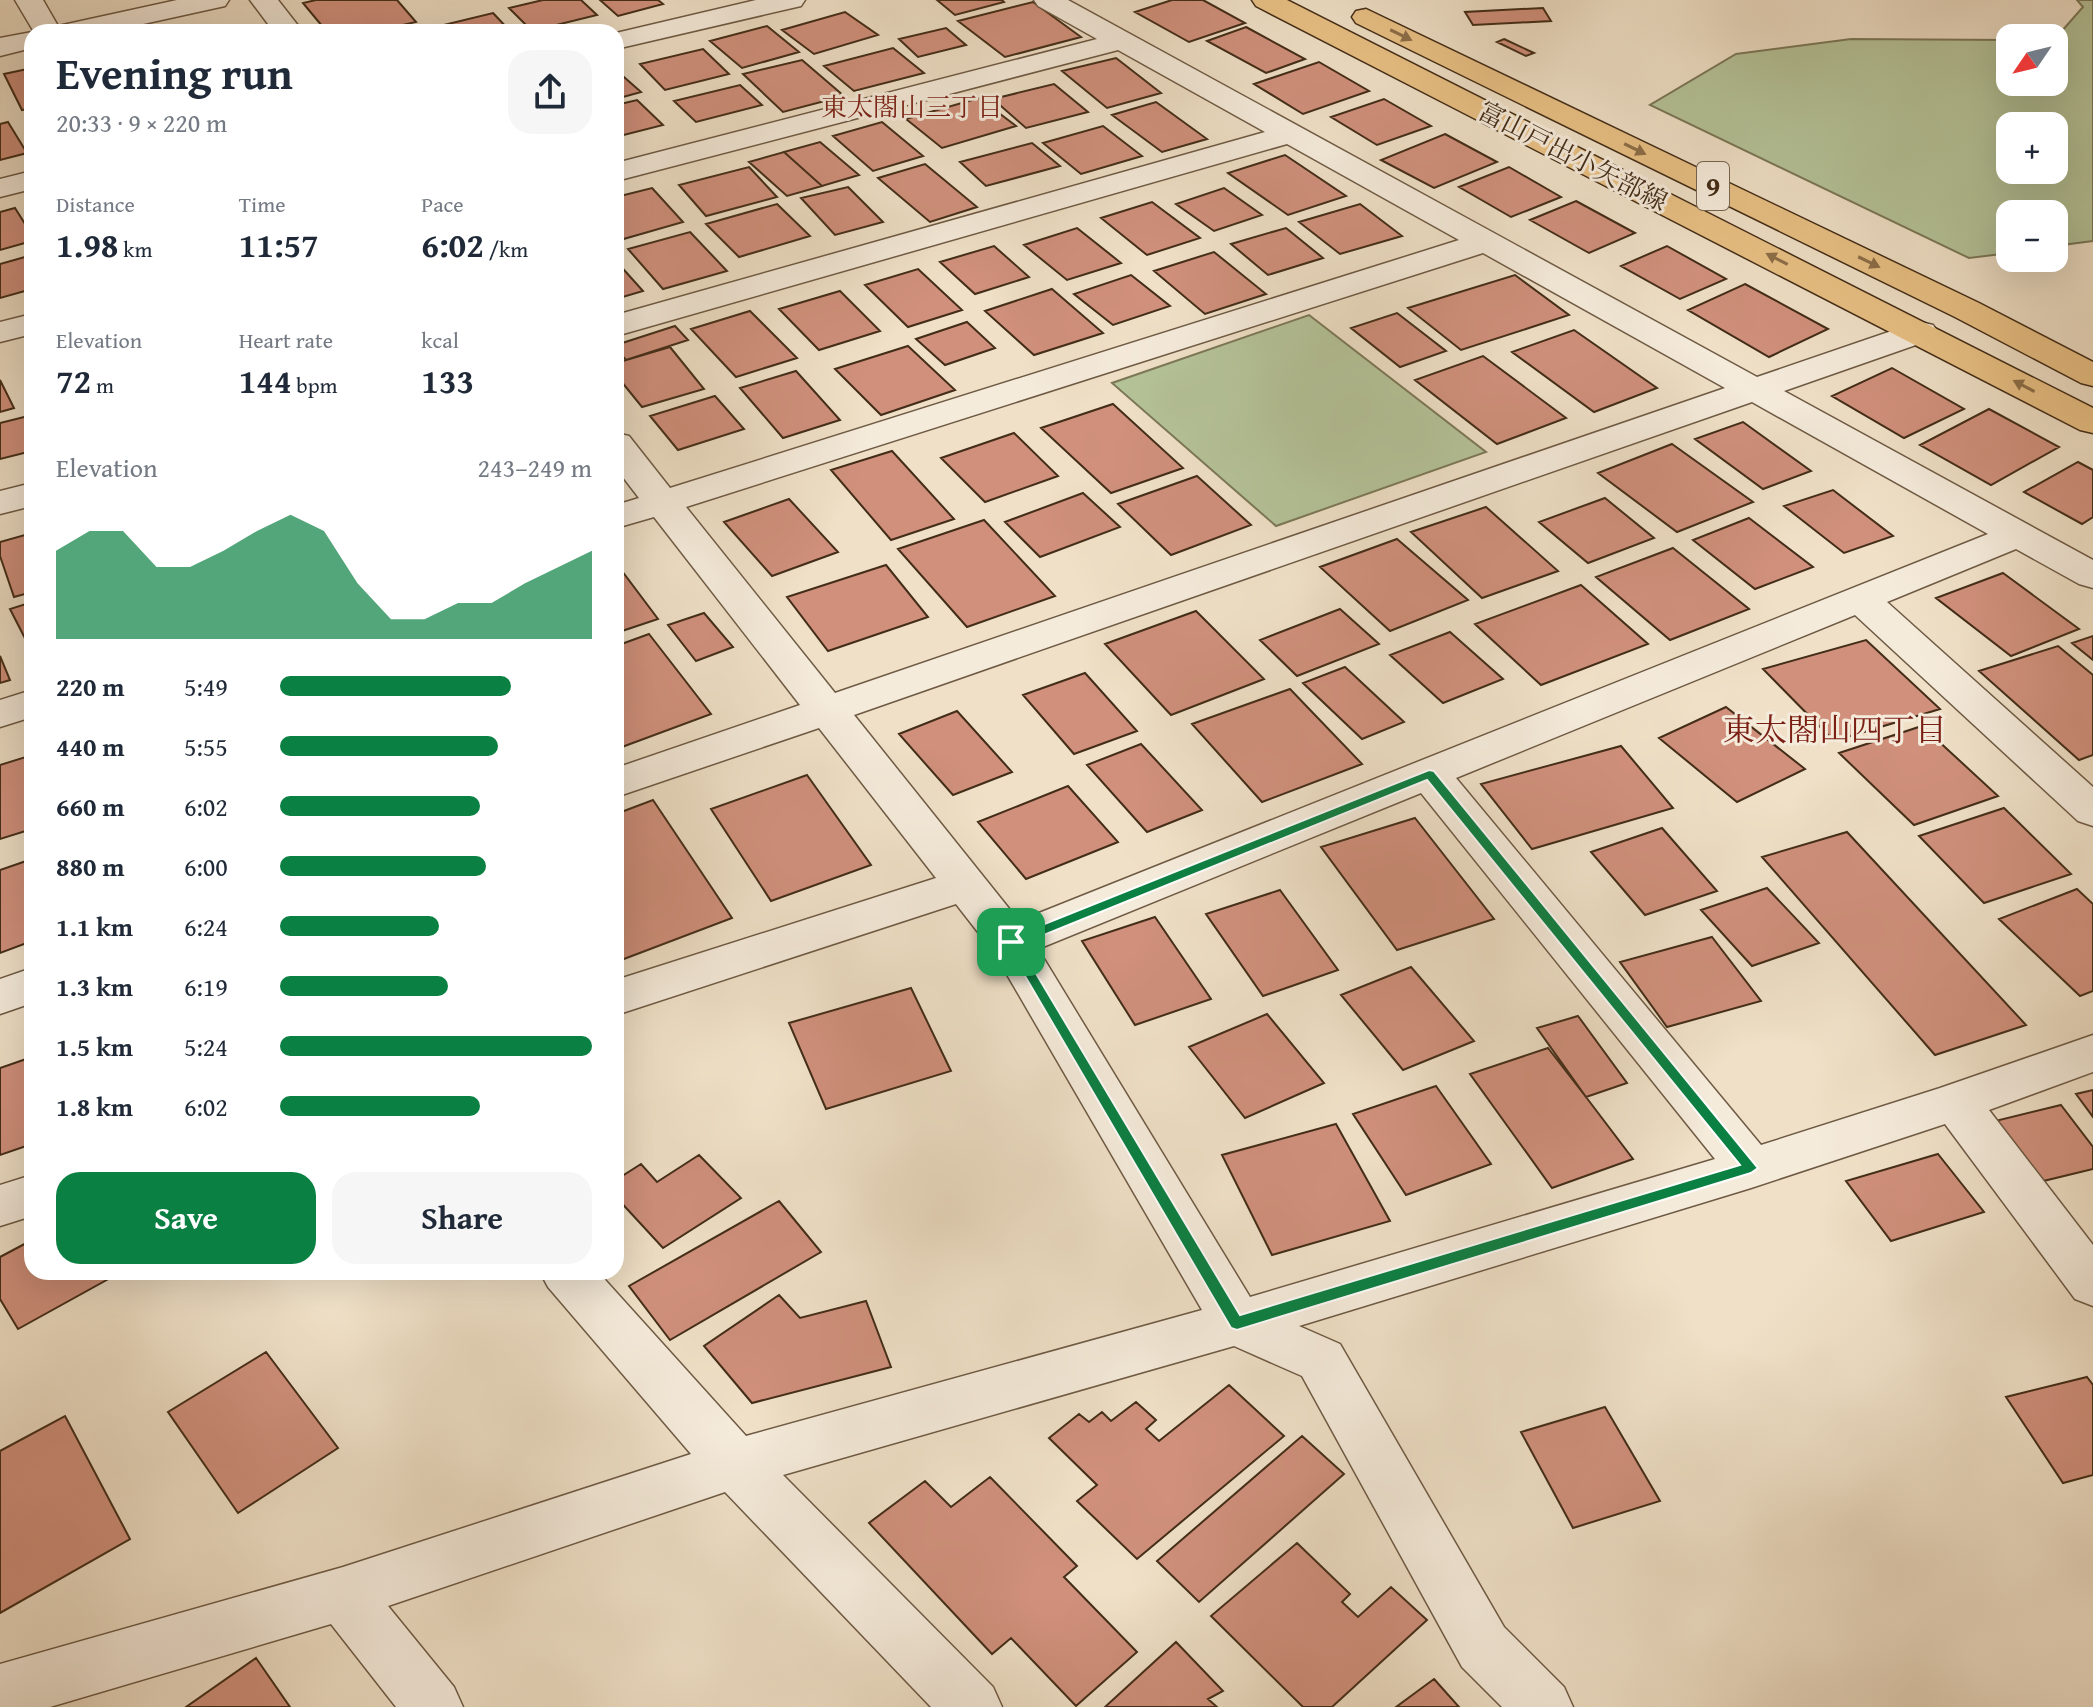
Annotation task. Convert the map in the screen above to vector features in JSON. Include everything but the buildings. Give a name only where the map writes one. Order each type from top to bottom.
[{"type":"main road","name":"富山戸出小矢部線","points":[[1266,0],[2093,422]]},
{"type":"main road","name":"富山戸出小矢部線","points":[[1345,7],[1967,310],[2093,376]]},
{"type":"street","points":[[29,0],[43,24]]},
{"type":"street","points":[[105,24],[215,0]]},
{"type":"street","points":[[264,0],[283,24]]},
{"type":"street","points":[[624,39],[791,0]]},
{"type":"street","points":[[1048,0],[2093,576]]},
{"type":"street","points":[[624,170],[1121,41]]},
{"type":"street","points":[[0,47],[24,42]]},
{"type":"street","points":[[624,324],[1290,134]]},
{"type":"street","points":[[0,188],[24,182]]},
{"type":"street","points":[[624,515],[1485,242]]},
{"type":"street","points":[[0,332],[24,326]]},
{"type":"street","points":[[624,780],[1921,332]]},
{"type":"street","points":[[624,454],[1011,942],[1237,1323],[1321,1360],[1483,1647],[1543,1707]]},
{"type":"street","points":[[0,503],[24,496]]},
{"type":"street","points":[[1011,942],[2018,535]]},
{"type":"street","points":[[1861,599],[2093,811]]},
{"type":"street","points":[[0,714],[24,706]]},
{"type":"street","points":[[1429,774],[1751,1168]]},
{"type":"street","points":[[624,995],[965,885]]},
{"type":"street","points":[[0,997],[24,988]]},
{"type":"street","points":[[0,1693],[343,1594],[735,1464],[1237,1323],[1751,1168],[1956,1102],[2093,1053]]},
{"type":"street","points":[[1956,1102],[2093,1284]]},
{"type":"street","points":[[0,1206],[24,1198]]},
{"type":"street","points":[[573,1280],[735,1464],[972,1707]]},
{"type":"street","points":[[343,1594],[433,1707]]},
{"type":"green space","points":[[2077,0],[2093,0],[2093,241],[2068,244],[2068,200],[1996,200],[1996,255],[1969,258],[1650,105],[1736,54],[1851,39],[1996,40],[1996,96],[2068,96],[2068,24],[2083,7]]},
{"type":"green space","points":[[1309,315],[1486,452],[1276,526],[1112,383]]},
{"type":"district","name":"東太閤山三丁目","points":[[912,107]]},
{"type":"district","name":"東太閤山四丁目","points":[[1835,730]]},
{"type":"route","points":[[1429,774],[1751,1168],[1237,1323],[1011,942],[1429,774]]}]
